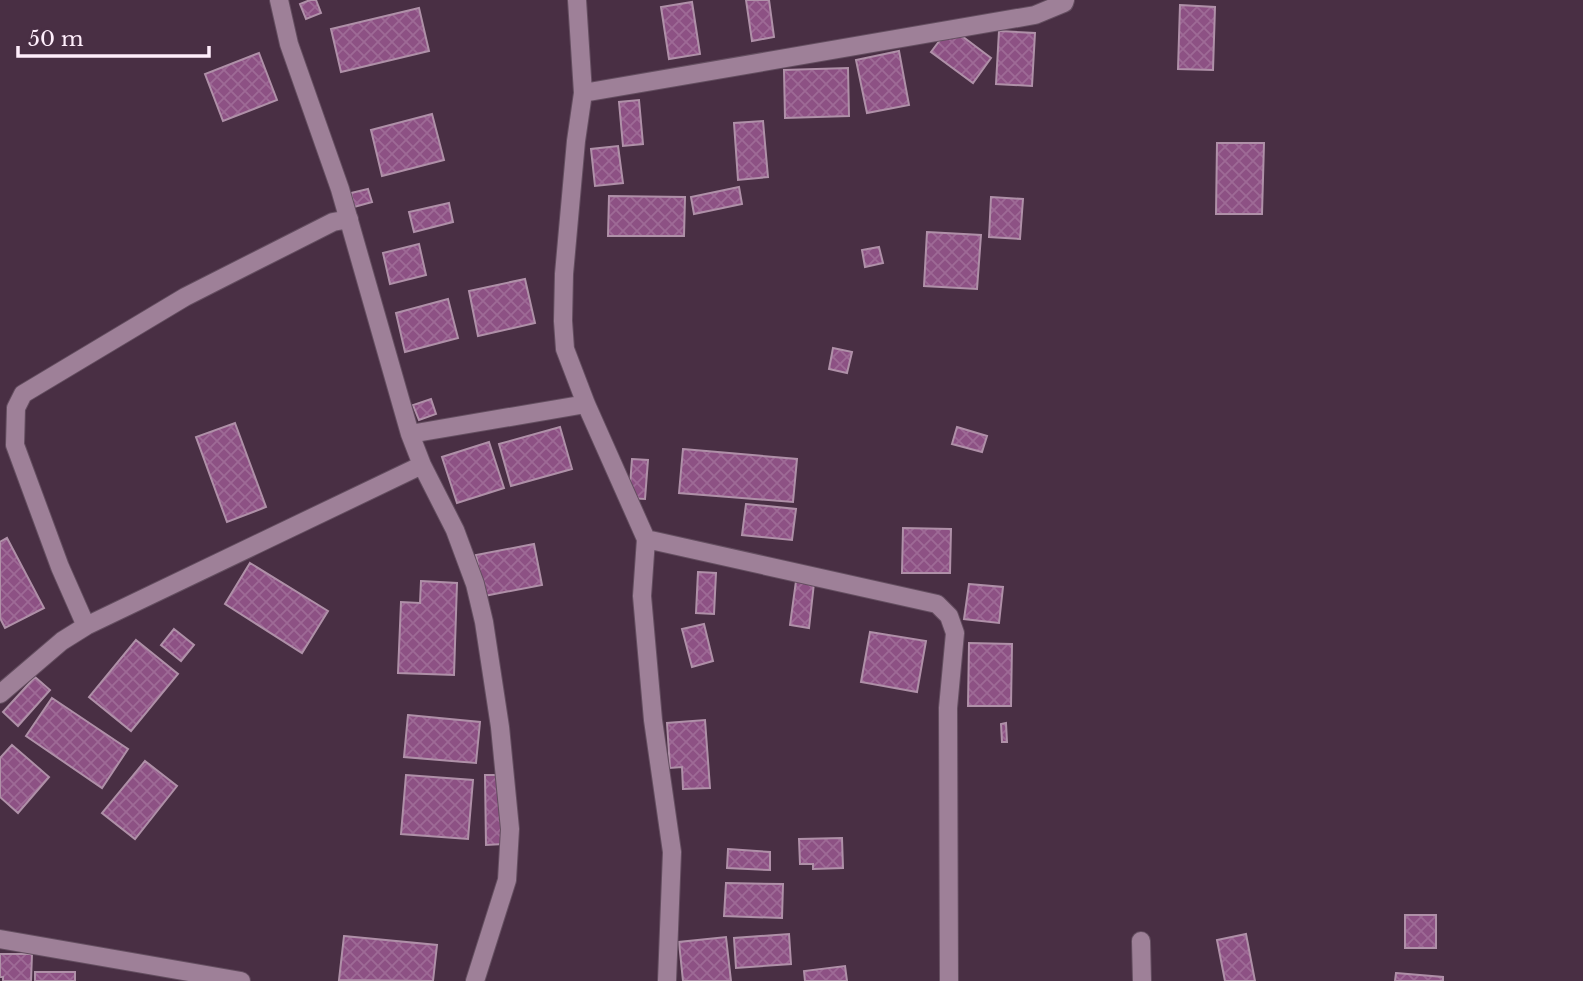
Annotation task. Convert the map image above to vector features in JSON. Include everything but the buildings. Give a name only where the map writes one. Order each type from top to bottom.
[{"type":"street","points":[[279,0],[289,44],[349,219],[410,434],[422,465],[455,530],[475,584],[484,622],[500,726],[510,829],[507,880],[475,981]]},
{"type":"street","points":[[577,0],[583,93],[564,274],[565,349],[586,404],[646,539],[642,596],[653,720],[671,852],[667,981]]},
{"type":"street","points":[[583,93],[1035,15],[1065,3],[1065,0]]},
{"type":"street","points":[[86,626],[60,567],[15,445],[16,408],[23,394],[185,297],[333,222],[349,219]]},
{"type":"street","points":[[410,434],[586,404]]},
{"type":"street","points":[[0,694],[62,641],[86,626],[422,465]]},
{"type":"street","points":[[646,539],[937,604],[949,616],[955,633],[948,708],[948,981]]},
{"type":"street","points":[[0,939],[241,981]]},
{"type":"street","points":[[1141,942],[1142,981]]}]
